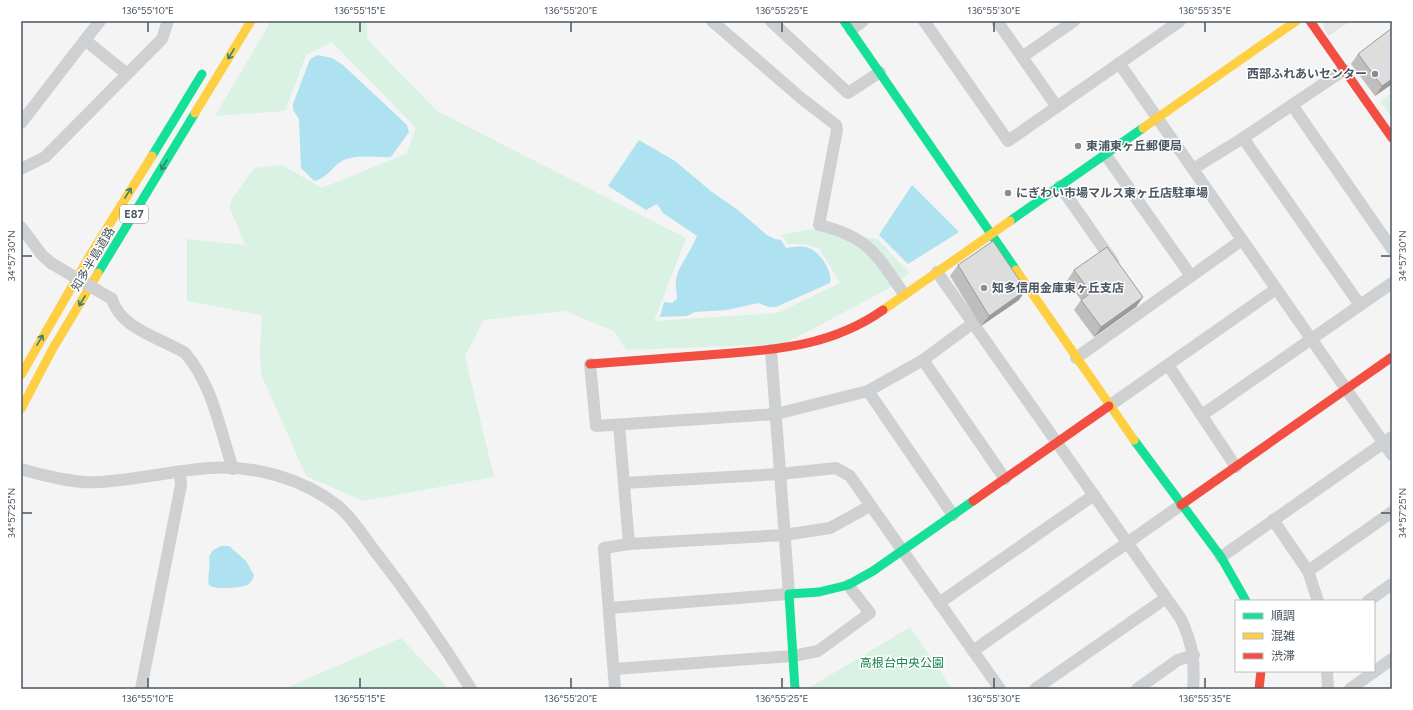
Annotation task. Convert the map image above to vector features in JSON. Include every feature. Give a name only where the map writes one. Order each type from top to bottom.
[{"type":"main road","name":"知多半島道路","points":[[21,409],[52,350],[251,21]]},
{"type":"main road","points":[[590,364],[771,350],[816,342],[863,324],[1296,21]]},
{"type":"main road","points":[[1310,21],[1392,138]]},
{"type":"main road","points":[[848,25],[992,233],[1109,406],[1221,557],[1245,600]]},
{"type":"main road","name":"知多半島道路","points":[[21,375],[89,257],[208,62]]},
{"type":"main road","points":[[1181,505],[1392,357]]},
{"type":"main road","points":[[795,689],[789,594],[819,592],[848,585],[873,572],[1109,406]]},
{"type":"main road","points":[[1259,689],[1261,672]]},
{"type":"street","points":[[21,123],[100,21]]},
{"type":"street","points":[[21,169],[45,157],[162,39],[168,21]]},
{"type":"street","points":[[712,21],[801,98],[836,125],[837,130],[819,226],[850,235],[869,246],[904,294]]},
{"type":"street","points":[[771,21],[848,93],[880,72]]},
{"type":"street","points":[[848,25],[863,21]]},
{"type":"street","points":[[924,21],[1008,141],[1180,21]]},
{"type":"street","points":[[997,21],[1057,107]]},
{"type":"street","points":[[1022,57],[1074,21]]},
{"type":"street","points":[[85,40],[127,74]]},
{"type":"street","points":[[1119,63],[1346,389],[1388,440],[1392,455]]},
{"type":"street","points":[[1193,169],[1344,70]]},
{"type":"street","points":[[1292,105],[1392,249]]},
{"type":"street","points":[[1242,138],[1360,305]]},
{"type":"street","points":[[1105,154],[1191,276]]},
{"type":"street","points":[[1060,186],[1118,270]]},
{"type":"street","points":[[21,227],[42,255],[51,263],[112,299],[115,309],[131,325],[184,352],[198,371],[214,404],[233,469]]},
{"type":"street","points":[[1076,358],[1142,306],[1191,276],[1242,240]]},
{"type":"street","points":[[937,272],[1181,619],[1190,638],[1194,655],[1193,689]]},
{"type":"street","points":[[1202,415],[1392,283]]},
{"type":"street","points":[[1109,406],[1276,289]]},
{"type":"street","points":[[590,364],[596,426],[776,414],[868,391],[923,360],[973,323]]},
{"type":"street","points":[[609,608],[789,594],[771,350]]},
{"type":"street","points":[[923,360],[1005,479]]},
{"type":"street","points":[[1168,365],[1236,467]]},
{"type":"street","points":[[868,391],[953,515]]},
{"type":"street","points":[[619,424],[629,544]]},
{"type":"street","points":[[1221,557],[1388,440]]},
{"type":"street","points":[[21,469],[40,475],[96,483],[210,468],[258,471],[289,479],[338,506],[401,584],[438,636],[471,689]]},
{"type":"street","points":[[624,484],[780,474],[836,468],[850,476],[1000,689]]},
{"type":"street","points":[[141,689],[181,485],[180,473]]},
{"type":"street","points":[[939,603],[1094,495]]},
{"type":"street","points":[[973,651],[1181,505]]},
{"type":"street","points":[[615,689],[604,548],[629,544],[784,535],[830,528],[870,506]]},
{"type":"street","points":[[1308,571],[1392,512]]},
{"type":"street","points":[[1273,520],[1308,571],[1318,600]]},
{"type":"street","points":[[1369,600],[1392,584]]},
{"type":"street","points":[[614,669],[793,656],[818,651],[870,613],[848,585]]},
{"type":"street","points":[[1035,689],[1166,598]]},
{"type":"street","points":[[1137,689],[1178,660],[1194,655]]},
{"type":"street","points":[[1375,671],[1392,659]]},
{"type":"street","points":[[1327,672],[1328,689]]},
{"type":"street","points":[[1350,689],[1374,672]]},
{"type":"shaded area","points":[[1321,21],[1351,21],[1328,36]]},
{"type":"green space","points":[[271,21],[367,21],[367,39],[437,111],[686,238],[654,321],[777,313],[840,283],[819,248],[803,244],[788,244],[781,235],[812,229],[877,239],[910,273],[886,290],[784,344],[626,350],[614,331],[565,311],[484,320],[465,356],[494,477],[363,501],[306,476],[261,374],[260,348],[262,315],[187,301],[187,239],[245,245],[230,208],[232,199],[254,168],[282,165],[322,188],[406,154],[416,128],[332,42],[306,55],[285,111],[215,116]]},
{"type":"green space","points":[[1392,93],[1392,118],[1380,101]]},
{"type":"green space","name":"高根台中央公園","points":[[910,627],[952,689],[807,689]]},
{"type":"green space","points":[[401,638],[449,689],[284,689]]},
{"type":"water","points":[[318,55],[332,58],[343,65],[407,125],[409,132],[391,157],[349,158],[336,165],[323,178],[314,181],[301,168],[299,119],[293,110],[293,104],[310,59]]},
{"type":"water","points":[[639,140],[675,161],[712,192],[738,210],[767,235],[781,240],[786,248],[805,247],[815,251],[828,269],[830,274],[830,283],[776,307],[769,307],[758,303],[727,310],[695,312],[687,316],[660,317],[664,302],[672,303],[677,299],[676,282],[678,274],[682,263],[697,236],[663,213],[657,204],[646,210],[608,186]]},
{"type":"water","points":[[912,185],[959,232],[908,264],[879,235]]},
{"type":"water","points":[[221,546],[229,546],[246,561],[254,575],[252,581],[239,587],[216,588],[209,585],[209,557],[213,550]]},
{"type":"building","name":"西部ふれあいセンター","points":[[1392,28],[1392,79],[1382,86],[1358,54]]},
{"type":"building","name":"知多信用金庫東ヶ丘支店","points":[[993,241],[1026,290],[989,316],[958,265]]},
{"type":"building","points":[[1107,247],[1143,297],[1101,327],[1081,300],[1091,293],[1074,270]]},
{"type":"traffic: fast","points":[[844,21],[1016,270]]},
{"type":"traffic: fast","points":[[152,156],[202,74]]},
{"type":"traffic: fast","points":[[98,273],[195,113]]},
{"type":"traffic: fast","points":[[1010,221],[1143,128]]},
{"type":"traffic: fast","points":[[1134,440],[1221,557],[1245,600]]},
{"type":"traffic: fast","points":[[795,689],[789,594],[819,592],[848,585],[873,571],[973,501]]},
{"type":"traffic: slow","points":[[195,113],[251,21]]},
{"type":"traffic: slow","points":[[1143,128],[1296,21]]},
{"type":"traffic: slow","points":[[21,375],[89,257],[152,156]]},
{"type":"traffic: slow","points":[[883,310],[1010,221]]},
{"type":"traffic: slow","points":[[1016,270],[1134,440]]},
{"type":"traffic: slow","points":[[21,409],[52,350],[98,273]]},
{"type":"traffic: jam","points":[[1310,21],[1392,138]]},
{"type":"traffic: jam","points":[[590,364],[777,349],[799,345],[821,340],[842,332],[863,323],[883,310]]},
{"type":"traffic: jam","points":[[1181,505],[1392,357]]},
{"type":"traffic: jam","points":[[973,501],[1109,406]]},
{"type":"traffic: jam","points":[[1259,689],[1261,672]]},
{"type":"place","name":"西部ふれあいセンター","points":[[1375,74]]},
{"type":"place","name":"東浦東ヶ丘郵便局","points":[[1078,146]]},
{"type":"place","name":"にぎわい市場マルス東ヶ丘店駐車場","points":[[1008,193]]},
{"type":"place","name":"知多信用金庫東ヶ丘支店","points":[[984,288]]}]
